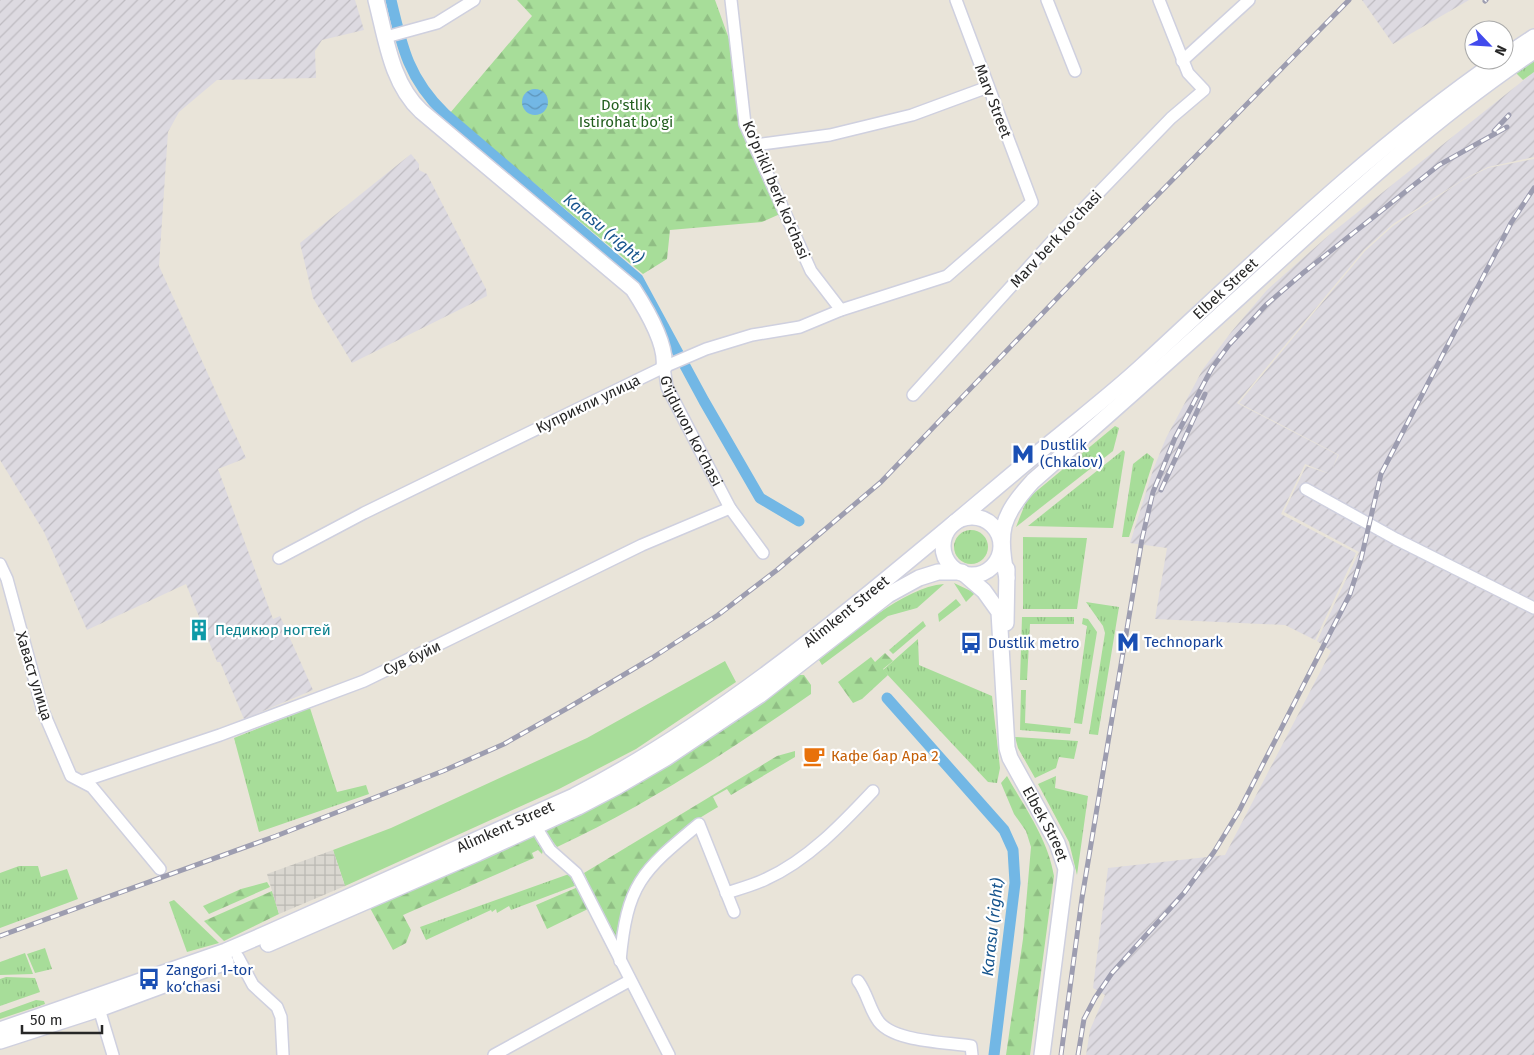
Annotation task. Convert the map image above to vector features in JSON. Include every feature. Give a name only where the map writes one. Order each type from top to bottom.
[{"type":"main road","name":"G'ijduvon ko'chasi","points":[[376,0],[389,37],[399,82],[414,104],[633,289],[643,303],[669,365]]},
{"type":"main road","points":[[1514,50],[1534,37]]},
{"type":"main road","name":"Elbek Street","points":[[1007,578],[1001,546],[1006,521],[1020,496],[1033,481],[1142,386],[1369,179],[1469,96],[1534,51]]},
{"type":"main road","name":"Elbek Street","points":[[954,523],[1139,369],[1264,253],[1361,168],[1485,70]]},
{"type":"main road","name":"Elbek Street","points":[[1004,687],[1010,531],[1020,496]]},
{"type":"main road","points":[[973,517],[987,521],[997,532],[1001,546],[997,560],[988,570],[975,574],[962,572],[948,562],[944,550],[945,537],[954,523],[973,517]]},
{"type":"main road","name":"Alimkent Street","points":[[0,1041],[226,952],[536,813],[612,776],[700,722],[753,686],[834,623],[954,523]]},
{"type":"main road","name":"Alimkent Street","points":[[0,1030],[98,1003],[238,957],[536,827],[618,786],[714,727],[760,695],[865,612],[902,587],[938,572],[962,572]]},
{"type":"main road","name":"Elbek Street","points":[[962,572],[984,591],[999,612],[1005,738],[1010,758],[1057,843],[1066,869],[1042,1055]]},
{"type":"street","points":[[389,37],[437,23],[474,0]]},
{"type":"street","name":"Ko'prikli berk ko'chasi","points":[[731,0],[745,124],[811,271],[841,310]]},
{"type":"street","name":"Marv Street","points":[[956,0],[1032,202]]},
{"type":"street","points":[[1047,0],[1075,71]]},
{"type":"street","points":[[1159,0],[1182,61],[1249,0]]},
{"type":"street","name":"Marv berk ko'chasi","points":[[913,394],[1055,238],[1171,118],[1204,90],[1188,73],[1182,61]]},
{"type":"street","points":[[755,145],[839,133],[912,114],[988,87]]},
{"type":"street","name":"Куприкли улица","points":[[279,558],[364,513],[669,365],[706,349],[752,335],[800,327],[841,310],[947,276],[1032,202]]},
{"type":"street","name":"G'ijduvon ko'chasi","points":[[669,365],[667,387],[730,508],[763,553]]},
{"type":"street","points":[[1306,489],[1396,539],[1534,608]]},
{"type":"street","name":"Сув буйи","points":[[82,781],[220,735],[364,681],[642,545],[730,508]]},
{"type":"street","name":"Хаваст улица","points":[[0,564],[7,579],[43,711],[72,776],[92,787],[160,869]]},
{"type":"street","points":[[726,893],[766,879],[802,858],[843,822],[873,791]]},
{"type":"street","points":[[620,963],[625,921],[641,878],[659,857],[698,824],[734,912]]},
{"type":"street","points":[[536,827],[550,850],[576,873],[629,981],[669,1055]]},
{"type":"street","points":[[238,957],[253,985],[267,997],[279,1012],[283,1055]]},
{"type":"street","points":[[494,1055],[629,981]]},
{"type":"street","points":[[858,981],[865,990],[877,1020],[885,1029],[899,1036],[971,1046],[972,1055]]},
{"type":"street","points":[[98,1003],[113,1055]]},
{"type":"shaded area","points":[[0,0],[355,0],[364,30],[322,40],[315,51],[316,78],[217,80],[179,112],[168,132],[159,266],[246,458],[218,469],[273,619],[280,616],[313,690],[244,719],[220,662],[217,662],[186,584],[87,630],[44,532],[0,460]]},
{"type":"shaded area","points":[[1362,0],[1469,0],[1393,44]]},
{"type":"shaded area","points":[[1534,72],[1534,157],[1488,167],[1464,179],[1393,224],[1364,250],[1237,403],[1338,455],[1333,467],[1339,455],[1239,403],[1365,251],[1393,226],[1463,180],[1488,168],[1534,159],[1534,1055],[1086,1055],[1090,1030],[1105,995],[1093,988],[1108,868],[1225,855],[1331,651],[1317,641],[1359,552],[1284,512],[1306,466],[1330,474],[1305,464],[1281,514],[1356,553],[1315,640],[1285,625],[1155,619],[1167,548],[1130,543],[1153,470],[1166,438],[1203,369],[1267,290],[1329,235]]},
{"type":"shaded area","points":[[411,154],[419,164],[419,170],[427,174],[486,289],[487,296],[352,363],[313,298],[300,243]]},
{"type":"shaded area","points":[[333,850],[345,886],[279,914],[267,874]]},
{"type":"green space","name":"Do'stlik Istirohat bo'gi","points":[[517,0],[715,0],[729,39],[743,127],[780,214],[762,222],[670,230],[667,259],[643,274],[450,113],[532,16]]},
{"type":"green space","points":[[1534,58],[1534,72],[1523,80],[1514,71]]},
{"type":"green space","points":[[1115,426],[1119,428],[1113,451],[1016,527],[1027,499]]},
{"type":"green space","points":[[1123,450],[1125,452],[1113,528],[1028,526]]},
{"type":"green space","points":[[1147,453],[1154,459],[1129,537],[1122,537],[1133,464]]},
{"type":"green space","points":[[971,530],[983,535],[988,547],[983,559],[971,564],[959,559],[954,547],[959,535]]},
{"type":"green space","points":[[1023,537],[1087,538],[1077,609],[1023,609]]},
{"type":"green space","points":[[954,583],[975,593],[966,602]]},
{"type":"green space","points":[[944,584],[917,608],[888,616],[822,665],[819,660],[878,614],[912,594],[928,587]]},
{"type":"green space","points":[[956,599],[961,605],[939,622],[938,614]]},
{"type":"green space","points":[[1086,602],[1119,607],[1098,735],[1089,734],[1105,633],[1103,626]]},
{"type":"green space","points":[[1022,617],[1074,617],[1074,624],[1030,624],[1027,680],[1020,680]]},
{"type":"green space","points":[[1083,618],[1088,619],[1097,632],[1082,724],[1074,723],[1087,626],[1082,624]]},
{"type":"green space","points":[[923,621],[926,626],[893,654],[889,650]]},
{"type":"green space","points":[[918,639],[919,665],[992,696],[1000,768],[997,783],[988,782],[883,670]]},
{"type":"green space","points":[[885,653],[893,661],[883,669],[888,675],[862,699],[853,703],[838,682],[871,657],[875,662]]},
{"type":"green space","points":[[725,661],[736,682],[636,749],[559,789],[345,886],[333,850],[391,828],[587,738]]},
{"type":"green space","points":[[798,675],[804,675],[811,685],[811,694],[687,776],[623,813],[557,847],[544,830],[611,797],[676,760],[738,719]]},
{"type":"green space","points":[[1021,690],[1026,690],[1025,723],[1071,728],[1070,734],[1020,730]]},
{"type":"green space","points":[[310,708],[337,792],[366,785],[369,794],[259,832],[234,738]]},
{"type":"green space","points":[[1015,737],[1078,741],[1074,759],[1059,757],[1056,768],[1035,778],[1018,748]]},
{"type":"green space","points":[[795,751],[795,757],[731,795],[727,789],[713,797],[718,807],[680,832],[663,847],[637,880],[627,900],[619,921],[615,944],[584,873],[777,756]]},
{"type":"green space","points":[[1007,776],[1047,849],[1054,876],[1030,1055],[1006,1055],[1023,939],[1031,847],[1026,831],[1014,814],[1001,783]]},
{"type":"green space","points":[[1056,776],[1055,788],[1088,796],[1077,875],[1069,842],[1038,784]]},
{"type":"green space","points":[[536,835],[543,850],[542,854],[538,850],[532,853],[534,858],[403,915],[411,930],[406,943],[393,950],[370,908]]},
{"type":"green space","points":[[19,866],[38,866],[41,877],[67,869],[78,899],[0,928],[0,873]]},
{"type":"green space","points":[[569,874],[577,885],[511,910],[509,906],[497,913],[496,909],[492,912],[491,910],[426,940],[420,927]]},
{"type":"green space","points":[[267,882],[270,887],[209,914],[203,906],[241,889]]},
{"type":"green space","points":[[578,887],[588,909],[547,929],[536,905]]},
{"type":"green space","points":[[272,891],[279,914],[224,941],[204,921]]},
{"type":"green space","points":[[174,900],[219,943],[187,952],[169,902]]},
{"type":"green space","points":[[45,948],[52,969],[35,973],[27,954]]},
{"type":"green space","points":[[25,953],[33,974],[0,975],[0,962]]},
{"type":"green space","points":[[6,977],[35,978],[40,992],[0,1006],[0,979]]},
{"type":"green space","points":[[36,1000],[44,1001],[45,1004],[0,1019],[0,1013]]},
{"type":"water","points":[[535,89],[544,93],[548,102],[544,111],[535,115],[526,111],[522,102],[526,93]]},
{"type":"waterway","name":"Karasu (right)","points":[[391,0],[403,48],[415,75],[433,101],[445,114],[638,279],[704,401],[760,498],[799,521]]},
{"type":"waterway","name":"Karasu (right)","points":[[887,698],[1004,830],[1013,850],[1015,883],[994,1055]]},
{"type":"railway","points":[[0,936],[276,836],[443,771],[504,744],[652,658],[718,615],[777,570],[881,482],[1085,269],[1349,0]]},
{"type":"railway","points":[[1494,131],[1509,115]]},
{"type":"railway","points":[[1061,1055],[1082,898],[1142,539],[1153,492],[1175,438],[1212,368],[1229,345],[1266,305],[1303,273],[1439,165],[1507,127]]},
{"type":"railway","points":[[1078,1055],[1084,1019],[1095,998],[1112,973],[1184,893],[1214,852],[1239,811],[1350,594],[1361,559],[1381,474],[1511,223],[1534,188]]},
{"type":"railway","points":[[1161,490],[1205,394]]},
{"type":"place","name":"Dustlik (Chkalov)","points":[[1023,454]]},
{"type":"place","name":"Педикюр ногтей","points":[[199,630]]},
{"type":"place","name":"Technopark","points":[[1128,642]]},
{"type":"place","name":"Dustlik metro","points":[[971,643]]},
{"type":"place","name":"Кафе бар Ара 2","points":[[814,756]]},
{"type":"place","name":"Zangori 1-tor ko‘chasi","points":[[149,979]]}]
